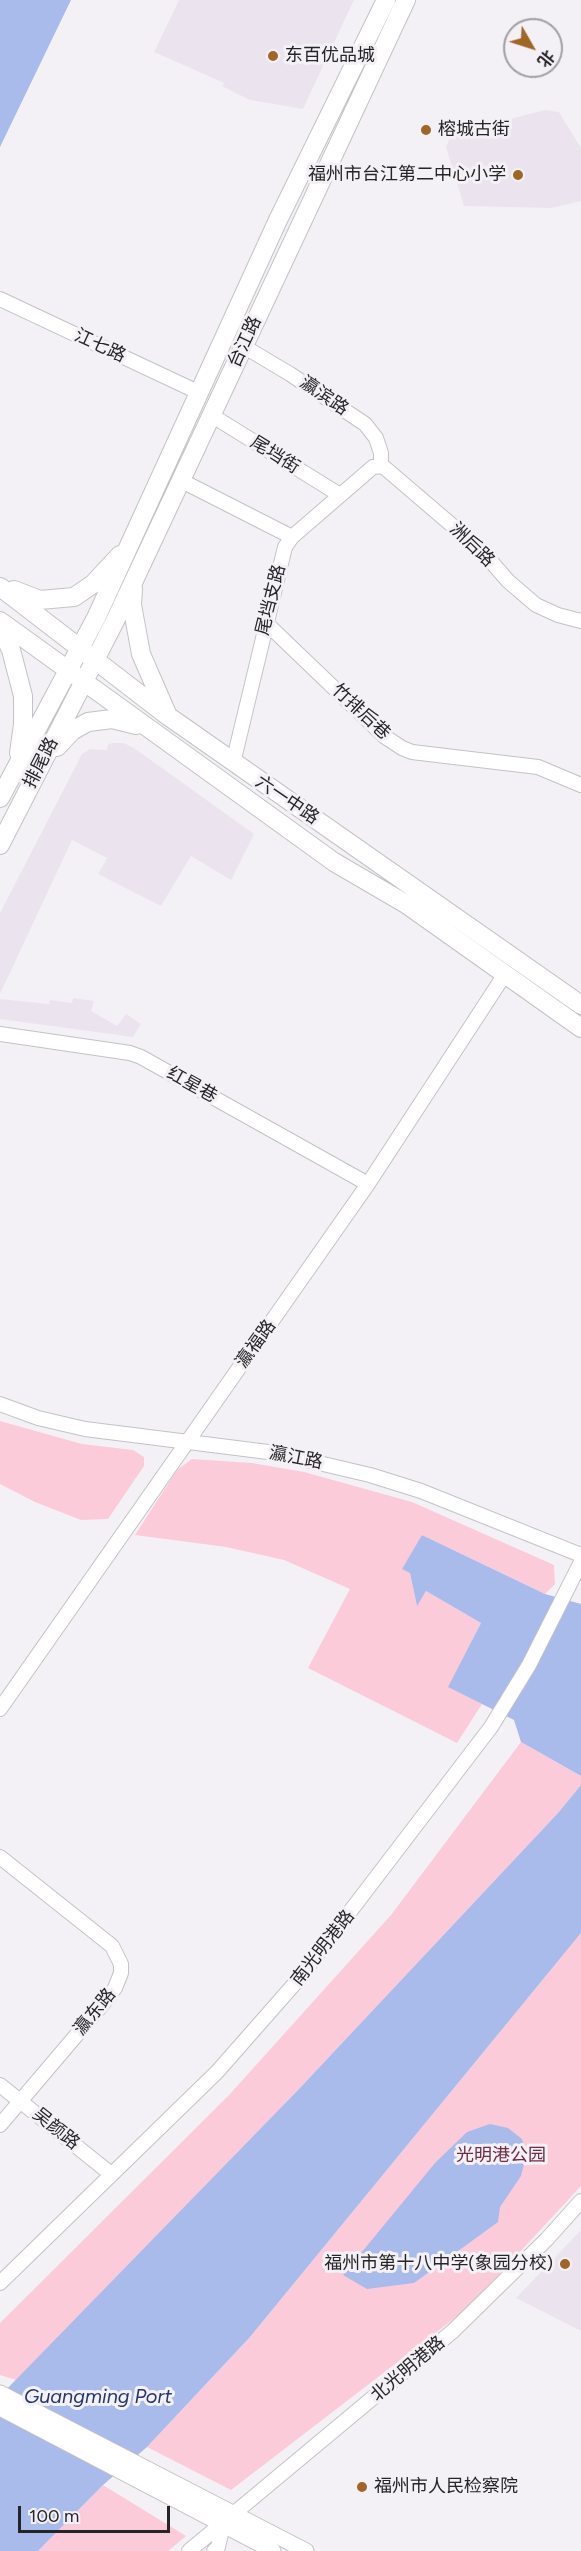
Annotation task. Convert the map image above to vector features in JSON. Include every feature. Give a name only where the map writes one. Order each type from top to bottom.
[{"type":"main road","name":"台江路","points":[[88,654],[134,541],[278,220],[386,0]]},
{"type":"main road","name":"台江路","points":[[88,654],[138,573],[406,0]]},
{"type":"main road","points":[[0,586],[40,600],[74,597],[93,584],[134,541]]},
{"type":"main road","points":[[138,573],[133,587],[132,605],[141,654],[168,716]]},
{"type":"main road","name":"六一中路","points":[[0,586],[168,716],[233,763],[581,1005]]},
{"type":"main road","name":"六一中路","points":[[0,621],[334,862],[406,904],[581,1028]]},
{"type":"main road","points":[[0,627],[11,650],[23,696],[22,735],[16,766]]},
{"type":"main road","name":"排尾路","points":[[0,845],[34,777],[88,654]]},
{"type":"main road","name":"排尾路","points":[[0,798],[16,766],[76,677]]},
{"type":"main road","points":[[34,777],[77,726],[112,719],[153,732]]},
{"type":"main road","points":[[1,2398],[229,2520],[306,2551]]},
{"type":"main road","points":[[229,2520],[273,2551]]},
{"type":"street","name":"江七路","points":[[0,299],[200,393]]},
{"type":"street","name":"瀛滨路","points":[[243,346],[365,424],[376,438],[381,453],[381,466]]},
{"type":"street","name":"尾垱街","points":[[211,415],[340,495]]},
{"type":"street","name":"尾垱支路","points":[[233,763],[282,554],[292,537],[367,471],[381,466]]},
{"type":"street","name":"洲后路","points":[[381,466],[482,551],[508,581],[536,604],[558,615],[581,621]]},
{"type":"street","points":[[182,481],[292,537]]},
{"type":"street","name":"竹排后巷","points":[[265,622],[384,736],[402,748],[412,752],[538,767],[581,785]]},
{"type":"street","name":"瀛福路","points":[[0,1709],[368,1184],[505,974]]},
{"type":"street","name":"红星巷","points":[[0,1034],[141,1057],[368,1184]]},
{"type":"street","name":"瀛江路","points":[[0,1404],[38,1418],[112,1434],[276,1453],[370,1475],[421,1491],[581,1555]]},
{"type":"street","name":"南光明港路","points":[[0,2283],[217,2072],[273,2010],[491,1727],[529,1665],[581,1562]]},
{"type":"street","name":"瀛东路","points":[[0,1857],[105,1939],[118,1954],[121,1964],[121,1973],[115,1988],[0,2125]]},
{"type":"street","name":"吴颜路","points":[[0,2085],[111,2174]]},
{"type":"street","name":"北光明港路","points":[[189,2551],[453,2331],[547,2240],[581,2201]]},
{"type":"street","points":[[214,2551],[218,2547],[229,2520]]},
{"type":"shaded area","points":[[179,0],[354,0],[303,109],[250,100],[222,86],[224,83],[154,52]]},
{"type":"shaded area","name":"福州市台江第二中心小学","points":[[545,110],[559,112],[581,148],[581,201],[551,208],[464,206],[446,147],[450,137],[455,133]]},
{"type":"shaded area","points":[[124,743],[134,748],[254,834],[231,880],[191,856],[161,906],[98,874],[107,858],[72,840],[0,994],[0,913],[82,754],[90,749],[107,750],[108,744]]},
{"type":"shaded area","points":[[73,998],[94,1001],[91,1011],[117,1026],[126,1014],[141,1024],[133,1037],[0,1019],[0,999],[49,1004],[50,1000],[72,1003]]},
{"type":"shaded area","name":"福州市第十八中学(象园分校)","points":[[581,2230],[581,2331],[516,2298]]},
{"type":"green space","points":[[0,1421],[82,1444],[133,1450],[144,1457],[144,1466],[108,1519],[81,1520],[35,1502],[0,1484]]},
{"type":"green space","points":[[192,1459],[252,1463],[304,1472],[412,1502],[554,1565],[555,1584],[545,1594],[422,1535],[410,1573],[417,1605],[426,1591],[481,1623],[449,1687],[482,1704],[457,1743],[308,1668],[350,1589],[284,1560],[226,1547],[135,1535],[177,1470]]},
{"type":"green space","points":[[521,1742],[581,1776],[581,1785],[558,1813],[298,2090],[16,2380],[0,2375],[0,2323],[230,2094],[391,1915]]},
{"type":"green space","name":"光明港公园","points":[[581,1933],[581,2186],[468,2308],[231,2490],[147,2447],[250,2337]]},
{"type":"green space","points":[[103,2485],[186,2536],[168,2551],[38,2551]]},
{"type":"water","points":[[0,0],[71,0],[0,147]]},
{"type":"water","points":[[422,1535],[545,1594],[581,1604],[581,1776],[521,1742],[514,1720],[448,1687],[481,1623],[426,1591],[417,1606],[410,1573],[402,1569]]},
{"type":"water","name":"Guangming Port","points":[[581,1785],[581,1933],[250,2337],[147,2447],[103,2485],[38,2551],[0,2551],[0,2396],[298,2090],[558,1813]]},
{"type":"water","points":[[490,2124],[508,2128],[522,2139],[526,2156],[521,2176],[500,2207],[498,2222],[414,2283],[367,2289],[343,2275],[435,2163],[467,2132]]},
{"type":"place","name":"东百优品城","points":[[273,56]]},
{"type":"place","name":"榕城古街","points":[[426,130]]},
{"type":"place","name":"福州市台江第二中心小学","points":[[518,175]]},
{"type":"place","name":"福州市第十八中学(象园分校)","points":[[565,2264]]},
{"type":"place","name":"福州市人民检察院","points":[[362,2487]]}]
